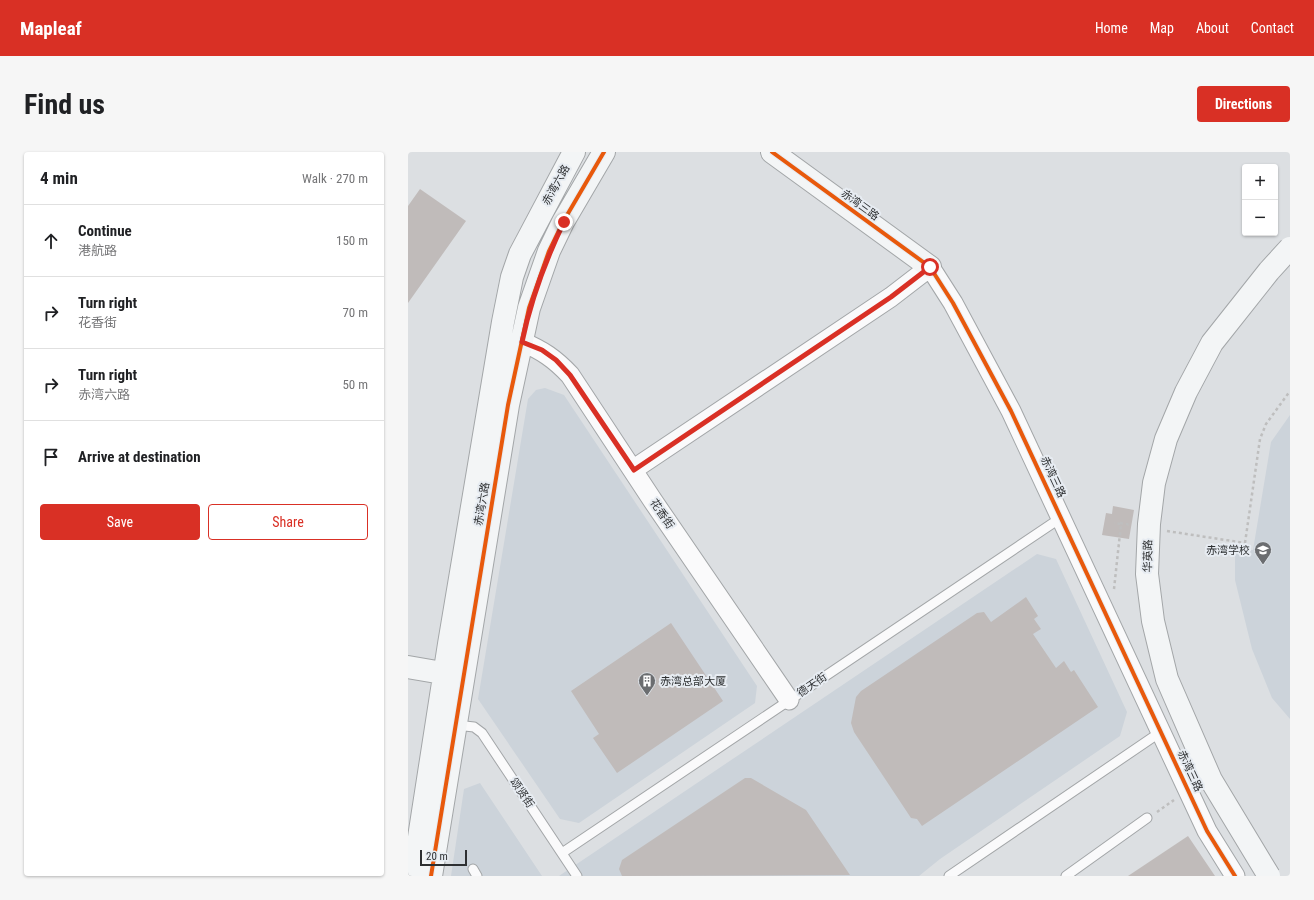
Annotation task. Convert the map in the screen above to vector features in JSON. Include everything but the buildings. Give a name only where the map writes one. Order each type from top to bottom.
[{"type":"street","name":"赤湾六路","points":[[431,876],[456,724],[454,675],[503,322],[512,277],[520,254],[574,152]]},
{"type":"street","name":"赤湾六路","points":[[413,876],[529,308],[549,251],[604,152]]},
{"type":"street","name":"赤湾三路","points":[[772,152],[930,267],[953,303],[1012,411],[1207,831],[1235,876]]},
{"type":"street","name":"华英路","points":[[1269,876],[1211,780],[1167,679],[1153,621],[1148,574],[1149,524],[1154,483],[1166,439],[1186,392],[1212,344],[1290,248]]},
{"type":"street","points":[[634,470],[891,297],[930,267]]},
{"type":"street","name":"花香街","points":[[522,342],[542,350],[556,360],[570,375],[653,501],[789,700]]},
{"type":"street","points":[[408,668],[454,675]]},
{"type":"lane","name":"德天街","points":[[562,852],[1062,517]]},
{"type":"lane","name":"颂贤街","points":[[456,724],[474,727],[482,733],[577,876]]},
{"type":"lane","points":[[949,876],[1162,732]]},
{"type":"lane","points":[[1066,876],[1147,818]]},
{"type":"path","points":[[1162,530],[1245,543],[1260,439],[1266,424],[1290,391]]},
{"type":"path","points":[[1119,538],[1121,524],[1114,523],[1132,525]]},
{"type":"shaded area","points":[[545,388],[564,395],[757,686],[755,703],[579,823],[560,819],[478,699],[528,399],[536,390]]},
{"type":"shaded area","name":"赤湾学校","points":[[1290,415],[1290,719],[1272,698],[1252,649],[1235,580],[1235,548],[1253,550],[1271,442]]},
{"type":"shaded area","points":[[1037,554],[1056,559],[1127,712],[1120,736],[940,859],[919,876],[559,876]]},
{"type":"shaded area","points":[[480,783],[542,876],[451,876],[464,789]]},
{"type":"cycle path","points":[[431,876],[508,405],[529,308],[549,251],[563,222],[604,152]]},
{"type":"cycle path","points":[[772,152],[930,267],[953,303],[1011,411],[1207,831],[1235,876]]},
{"type":"place","name":"赤湾学校","points":[[1263,565]]},
{"type":"place","name":"赤湾总部大厦","points":[[647,696]]},
{"type":"route","points":[[564,222],[549,251],[540,276],[529,308],[522,342],[542,350],[556,360],[570,375],[634,470],[891,297],[930,267]]}]
